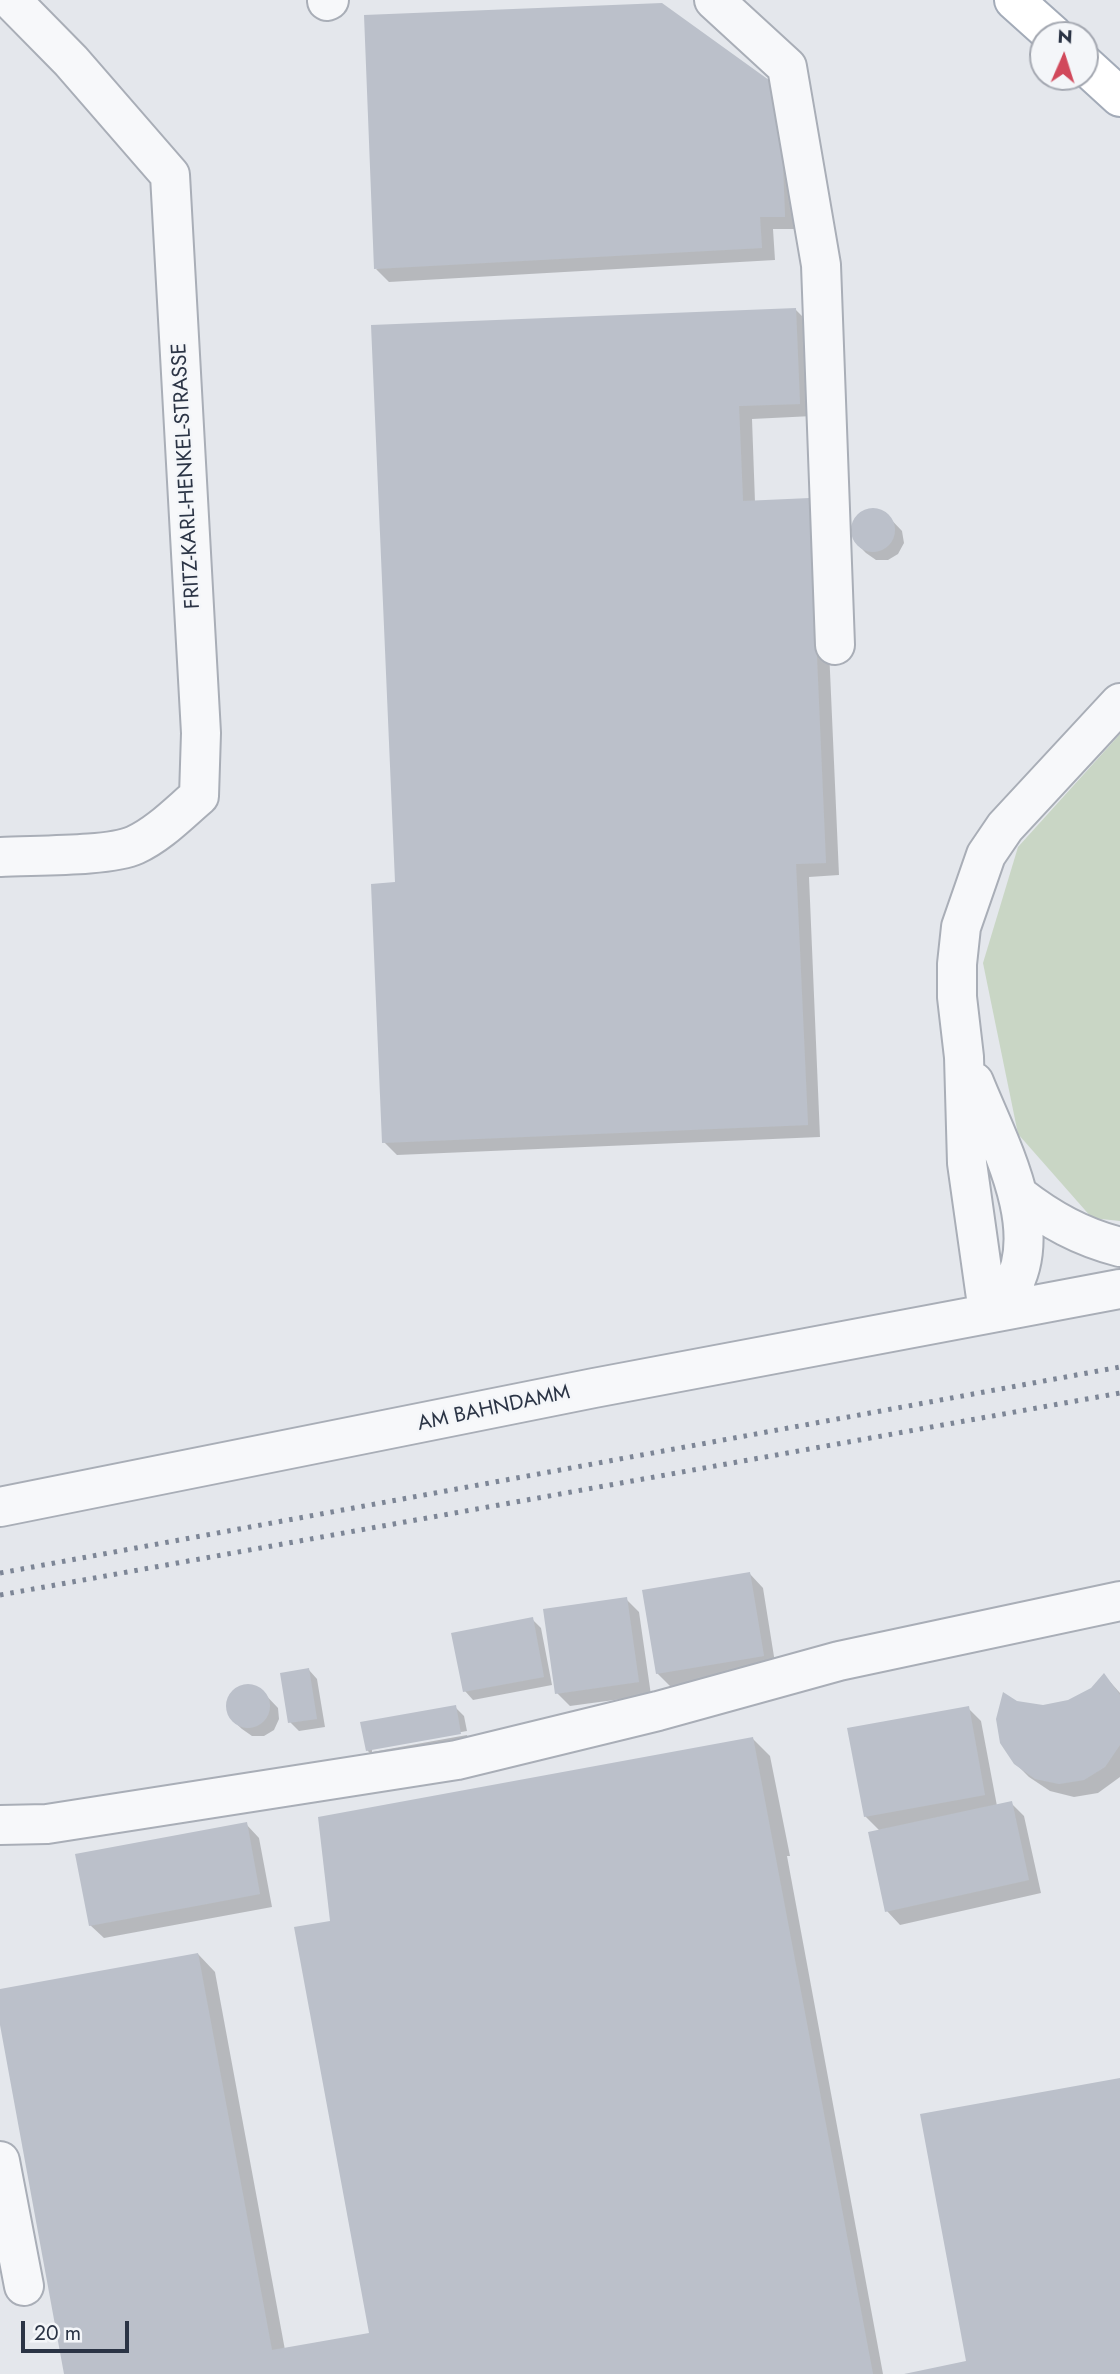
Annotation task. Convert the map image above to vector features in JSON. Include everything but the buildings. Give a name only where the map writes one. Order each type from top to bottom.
[{"type":"main road","points":[[1014,0],[1037,21]]},
{"type":"main road","points":[[1099,78],[1120,97]]},
{"type":"street","name":"FRITZ-KARL-HENKEL-STRASSE","points":[[0,857],[104,851],[133,846],[154,833],[199,796],[201,733],[170,175],[71,61],[11,0]]},
{"type":"street","points":[[715,0],[787,67],[821,265],[835,646]]},
{"type":"street","points":[[988,1312],[967,1163],[964,1057],[957,997],[961,927],[986,855],[1005,827],[1120,703]]},
{"type":"street","points":[[964,1057],[1018,1195],[1024,1225],[1020,1264],[1012,1287],[988,1312]]},
{"type":"street","points":[[1018,1195],[1074,1232],[1120,1247]]},
{"type":"street","name":"AM BAHNDAMM","points":[[0,1507],[594,1388],[1120,1289]]},
{"type":"street","points":[[2,1835],[47,1824],[457,1760],[658,1711],[838,1661],[1120,1601]]},
{"type":"street","points":[[0,2161],[23,2286]]},
{"type":"green space","points":[[1120,734],[1120,1221],[1092,1218],[1018,1134],[983,963],[1018,847]]},
{"type":"railway","points":[[0,1573],[1120,1367]]},
{"type":"railway","points":[[0,1595],[1120,1393]]}]
